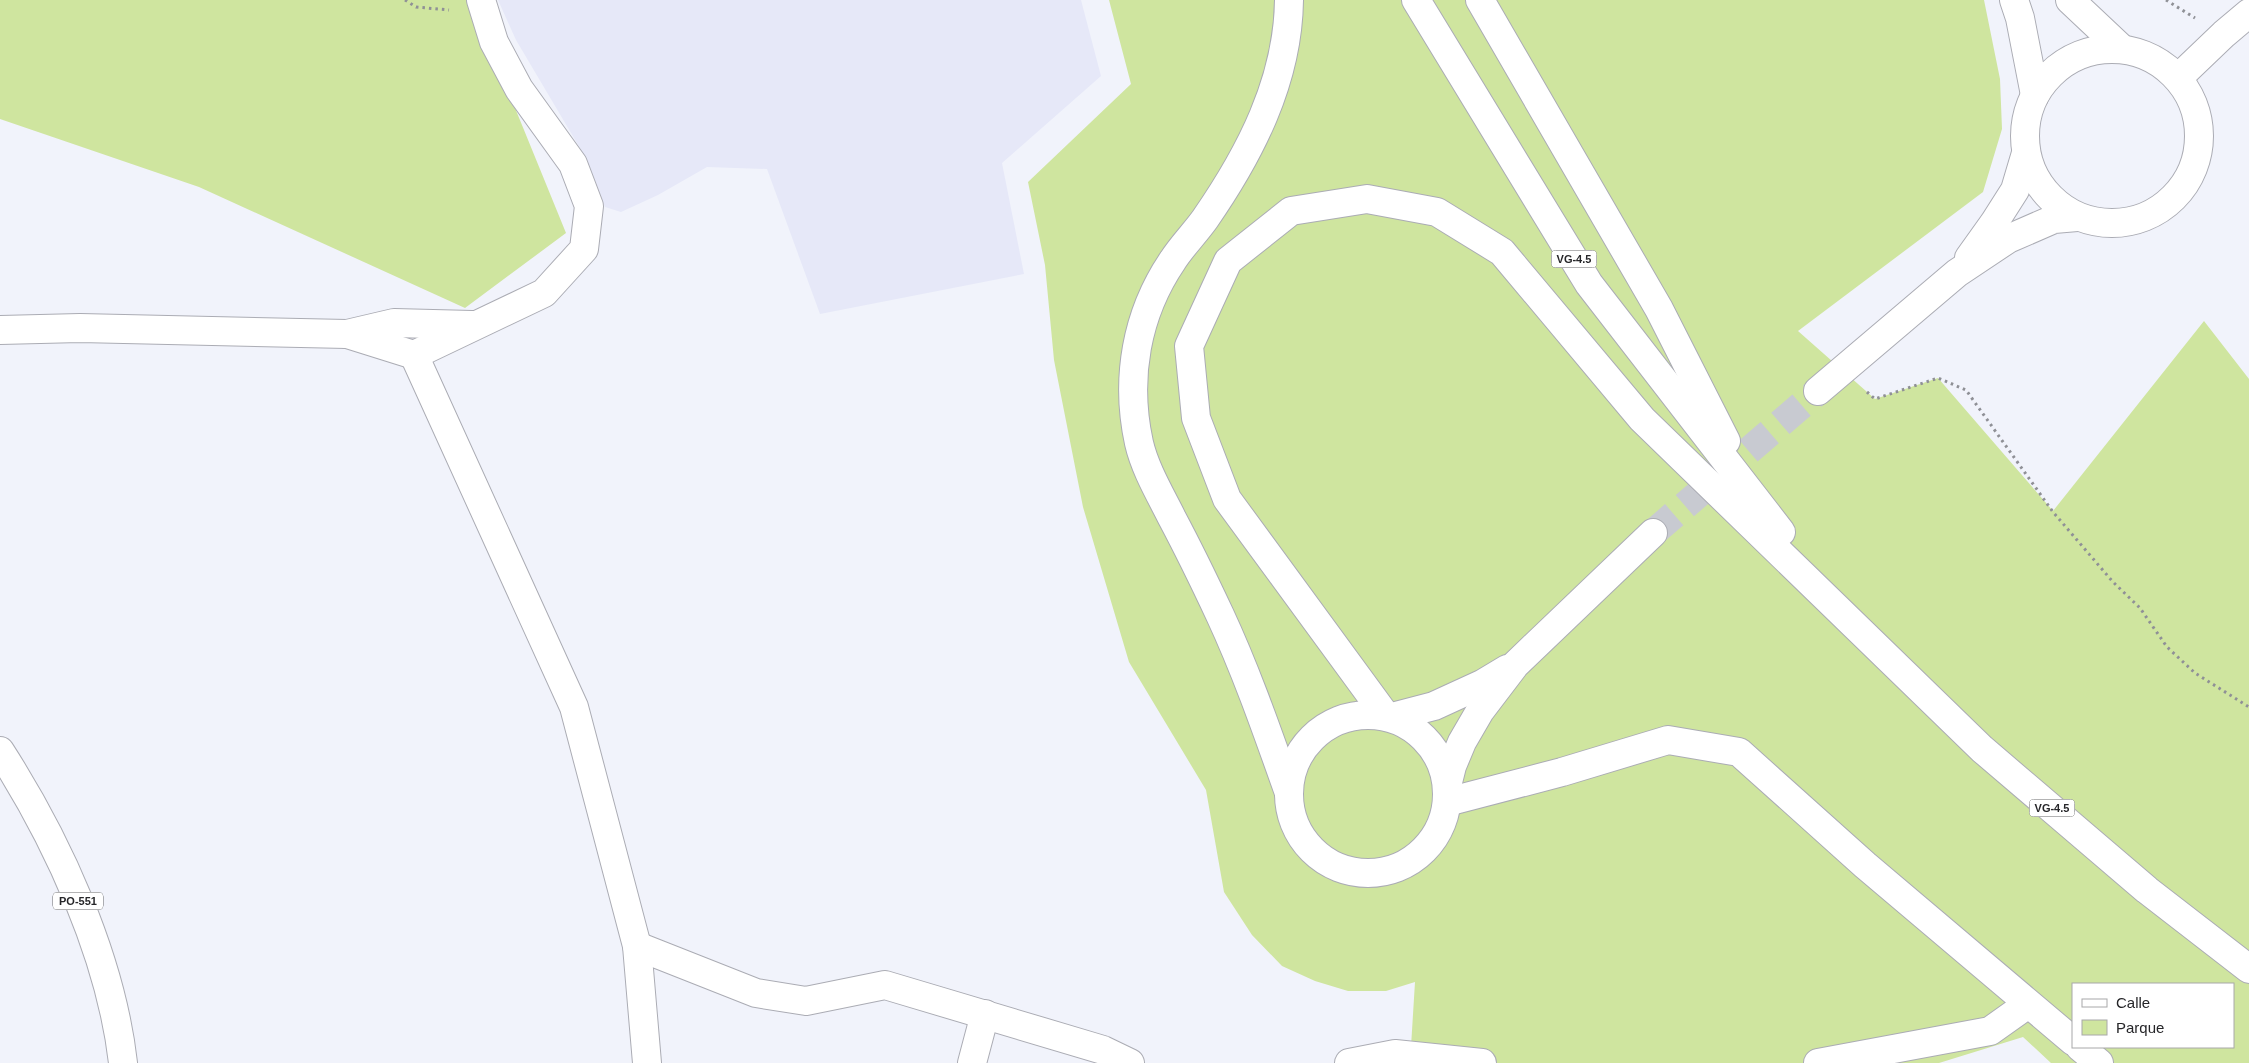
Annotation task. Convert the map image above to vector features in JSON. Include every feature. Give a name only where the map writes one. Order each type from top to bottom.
[{"type":"main road","points":[[1289,0],[1289,14],[1278,75],[1261,126],[1234,175],[1204,221],[1172,260],[1152,298],[1137,338],[1133,389],[1139,444],[1154,482],[1225,626],[1247,679],[1289,793],[1293,820],[1306,844],[1326,861],[1351,872],[1377,873],[1403,865],[1424,850],[1440,828],[1452,766],[1462,742],[1480,711],[1514,665],[1653,533]]},
{"type":"main road","name":"VG-4.5","points":[[1416,0],[1589,284],[1756,501],[1866,635],[1990,755],[2147,890],[2249,969]]},
{"type":"main road","points":[[1480,0],[1659,309],[1756,501]]},
{"type":"main road","points":[[2014,0],[2020,18],[2035,95]]},
{"type":"main road","points":[[2070,0],[2122,49]]},
{"type":"main road","points":[[347,334],[414,355],[544,293],[584,249],[589,206],[572,164],[519,89],[494,42],[483,6]]},
{"type":"main road","points":[[2178,78],[2249,13]]},
{"type":"main road","points":[[1957,273],[1994,223],[2015,190],[2026,153],[2026,123],[2035,95],[2050,74],[2071,59],[2096,50],[2122,49],[2143,54],[2162,64],[2178,78],[2194,103],[2200,132],[2197,162],[2183,188],[2162,209],[2135,221],[2105,224],[2077,217],[2058,206],[2044,191],[2033,173],[2026,153]]},
{"type":"main road","points":[[1447,794],[1441,764],[1430,744],[1413,728],[1389,716],[1227,500],[1196,418],[1189,346],[1228,261],[1291,211],[1367,199],[1437,212],[1502,252],[1642,419],[1866,635]]},
{"type":"main road","points":[[1818,391],[1957,273],[2008,239],[2054,218],[2077,217]]},
{"type":"main road","points":[[0,330],[80,328],[347,334],[394,323],[476,326]]},
{"type":"main road","points":[[414,355],[574,708],[637,946],[647,1063]]},
{"type":"main road","points":[[1289,793],[1293,769],[1304,748],[1321,730],[1343,719],[1367,715],[1389,716],[1434,706],[1482,684],[1514,665]]},
{"type":"main road","points":[[1447,794],[1562,772],[1668,740],[1739,752],[1864,865],[2072,1040]]},
{"type":"main road","name":"PO-551","points":[[0,751],[19,780],[74,888],[109,986],[123,1063]]},
{"type":"main road","points":[[637,946],[756,993],[806,1001],[885,985],[1103,1050],[1130,1063]]},
{"type":"main road","points":[[1818,1063],[1990,1031],[2028,1004]]},
{"type":"main road","points":[[972,1063],[985,1014]]},
{"type":"main road","points":[[2081,1048],[2099,1063]]},
{"type":"main road","points":[[1348,1063],[1395,1054],[1482,1063]]},
{"type":"path","points":[[405,0],[416,7],[483,6]]},
{"type":"path","points":[[1843,370],[1875,399],[1938,378],[1966,390],[2053,512],[2113,582],[2140,608],[2167,647],[2195,673],[2249,707]]},
{"type":"shaded area","points":[[498,0],[1081,0],[1101,76],[1002,163],[1024,274],[820,314],[767,169],[707,167],[658,195],[621,212],[605,207],[587,160],[516,40]]},
{"type":"green space","points":[[0,0],[471,0],[566,233],[465,308],[199,187],[0,119]]},
{"type":"green space","points":[[1109,0],[1984,0],[2000,79],[2002,129],[1983,192],[1798,331],[1875,399],[1938,378],[2053,511],[2204,321],[2249,379],[2249,1063],[2051,1063],[2023,1037],[1939,1063],[1410,1063],[1415,982],[1386,991],[1348,991],[1315,981],[1282,966],[1252,935],[1224,892],[1206,790],[1129,662],[1083,507],[1054,360],[1045,265],[1028,182],[1131,84]]},
{"type":"tunnel","points":[[1653,533],[1818,391]]}]
